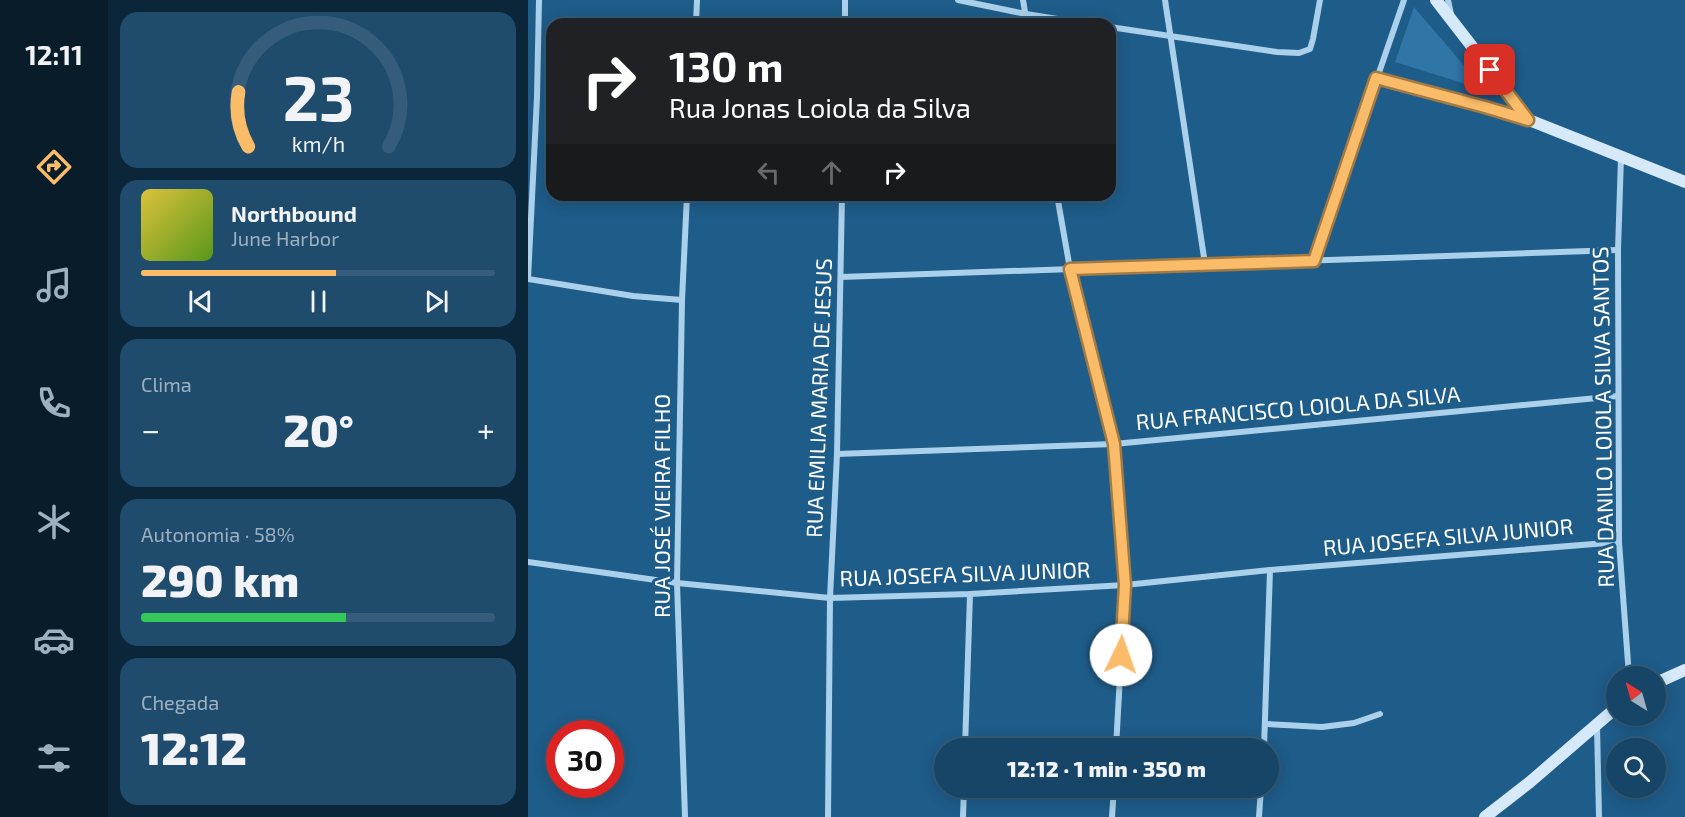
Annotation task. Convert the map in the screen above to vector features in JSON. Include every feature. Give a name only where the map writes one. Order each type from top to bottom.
[{"type":"street","points":[[538,0],[537,97],[528,279],[633,296],[682,300]]},
{"type":"street","points":[[696,18],[698,0]]},
{"type":"street","points":[[845,0],[845,18]]},
{"type":"street","points":[[958,0],[1051,18]]},
{"type":"street","points":[[1023,0],[1026,18]]},
{"type":"street","points":[[1165,0],[1205,264]]},
{"type":"street","points":[[1116,28],[1288,53],[1305,52],[1310,48],[1314,39],[1320,0]]},
{"type":"street","points":[[1314,261],[1404,0]]},
{"type":"street","points":[[1436,0],[1528,120]]},
{"type":"street","points":[[1448,0],[1452,20]]},
{"type":"street","points":[[1376,78],[1528,120],[1685,182]]},
{"type":"street","points":[[528,95],[537,97]]},
{"type":"street","name":"RUA DANILO LOIOLA SILVA SANTOS","points":[[1621,157],[1618,250],[1619,542],[1628,666]]},
{"type":"street","name":"RUA JOSÉ VIEIRA FILHO","points":[[685,817],[678,583],[682,300],[687,201]]},
{"type":"street","name":"RUA EMILIA MARIA DE JESUS","points":[[828,817],[831,598],[837,454],[842,201]]},
{"type":"street","points":[[1058,201],[1070,269],[1114,444],[1125,585],[1117,738]]},
{"type":"street","points":[[841,277],[1618,250]]},
{"type":"street","name":"RUA FRANCISCO LOIOLA DA SILVA","points":[[837,454],[1114,444],[1618,396]]},
{"type":"street","name":"RUA JOSEFA SILVA JUNIOR","points":[[528,562],[678,583],[831,598],[970,594],[1125,585],[1270,570],[1619,542]]},
{"type":"street","points":[[1265,738],[1270,570]]},
{"type":"street","points":[[965,738],[970,594]]},
{"type":"street","points":[[1666,679],[1685,670]]},
{"type":"street","points":[[1266,724],[1322,727],[1354,723],[1380,714]]},
{"type":"street","points":[[1485,817],[1606,717]]},
{"type":"street","points":[[1597,726],[1599,817]]},
{"type":"street","points":[[963,817],[964,798]]},
{"type":"street","points":[[1112,817],[1113,798]]},
{"type":"street","points":[[1259,817],[1260,798]]},
{"type":"shaded area","points":[[1414,7],[1485,90],[1395,62]]},
{"type":"route","points":[[1121,655],[1125,585],[1114,444],[1070,269],[1314,261],[1376,78],[1528,120],[1490,70]]}]
